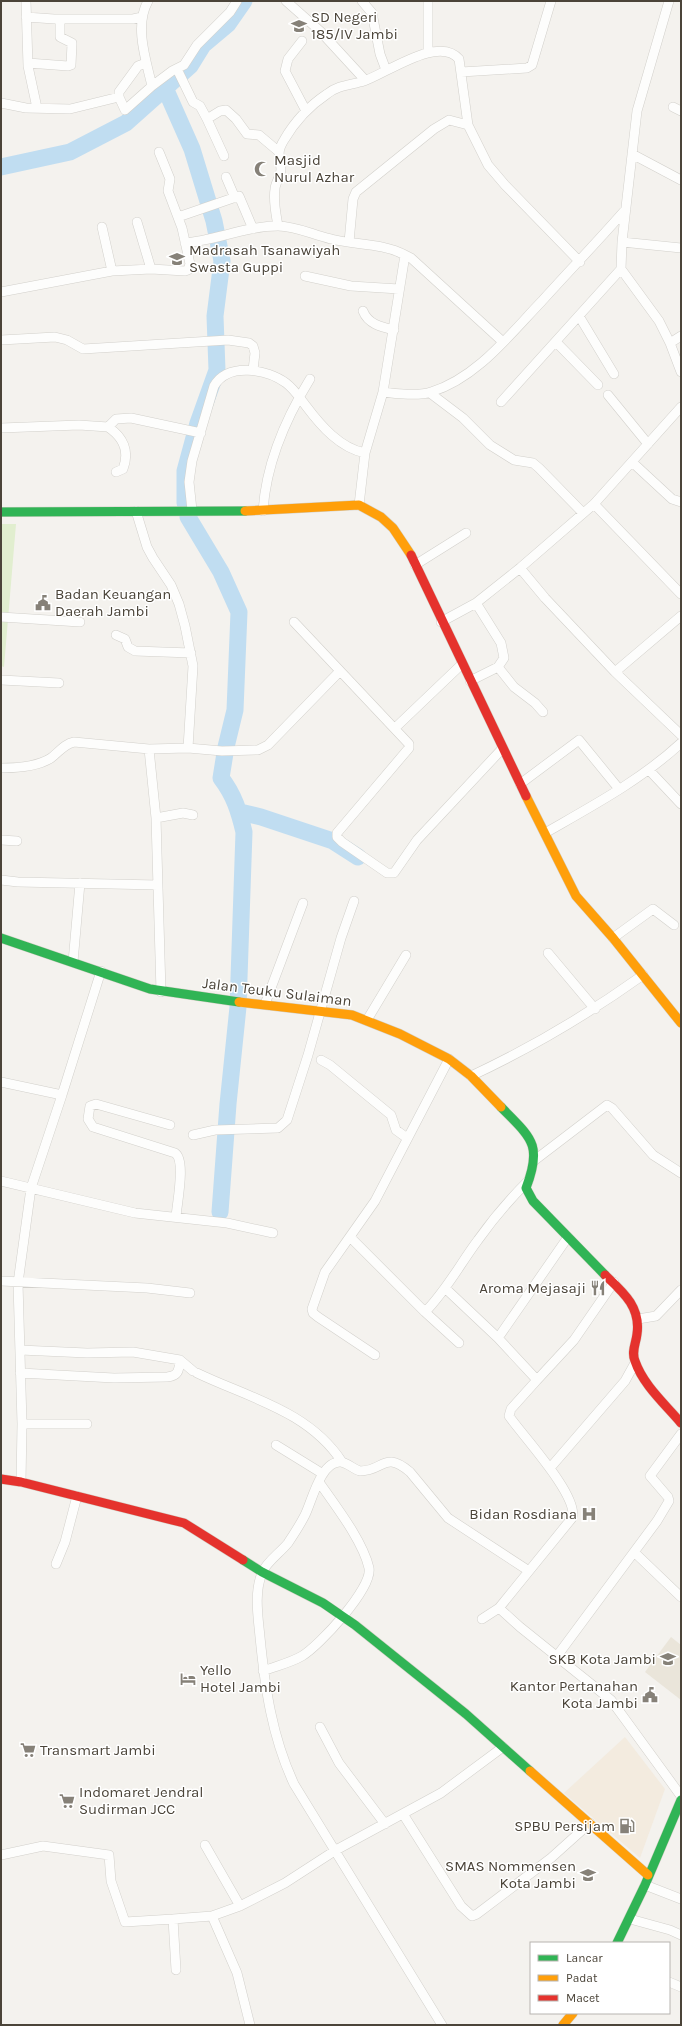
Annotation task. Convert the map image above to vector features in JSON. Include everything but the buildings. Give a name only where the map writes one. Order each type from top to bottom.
[{"type":"street","points":[[26,1],[28,64],[37,108]]},
{"type":"street","points":[[148,1],[142,17],[143,44],[152,86]]},
{"type":"street","points":[[146,63],[138,66],[119,92],[119,97],[125,110],[152,86],[178,74],[197,45],[230,12],[237,1]]},
{"type":"street","points":[[286,1],[320,32],[365,80]]},
{"type":"street","points":[[362,1],[372,13],[380,54],[386,70]]},
{"type":"street","points":[[428,1],[428,53]]},
{"type":"street","points":[[461,72],[527,68],[532,65],[551,1]]},
{"type":"street","points":[[669,1],[640,95],[622,242],[621,268],[659,322],[670,343],[681,372]]},
{"type":"street","points":[[26,17],[60,19],[133,19],[142,17]]},
{"type":"street","points":[[28,64],[68,66],[71,64],[72,43],[60,37],[60,19]]},
{"type":"street","points":[[302,41],[288,59],[285,71],[306,111]]},
{"type":"street","points":[[278,226],[274,197],[275,188],[281,170],[278,151],[298,118],[332,90],[365,80],[428,53],[446,51],[454,53],[459,59],[468,125],[488,165],[505,186],[580,262]]},
{"type":"street","points":[[178,74],[193,102],[200,106],[224,156]]},
{"type":"street","points":[[1,103],[26,108],[70,108],[119,97]]},
{"type":"street","points":[[207,119],[220,111],[226,110],[236,119],[247,134],[259,135],[278,151]]},
{"type":"street","points":[[349,242],[353,199],[361,186],[434,129],[449,120],[468,125]]},
{"type":"street","points":[[1,292],[112,271],[151,269],[188,270],[190,264],[185,243],[178,217],[168,191],[170,179],[159,152]]},
{"type":"street","points":[[632,154],[681,180]]},
{"type":"street","points":[[226,176],[235,198]]},
{"type":"street","points":[[178,217],[239,196],[253,229]]},
{"type":"street","points":[[383,392],[430,393],[457,381],[476,368],[580,262],[626,209]]},
{"type":"street","points":[[137,222],[151,269]]},
{"type":"street","points":[[185,243],[221,237],[253,229],[278,226],[298,228],[330,239],[381,247],[411,258],[503,342]]},
{"type":"street","points":[[102,227],[112,271]]},
{"type":"street","points":[[622,242],[681,248]]},
{"type":"street","points":[[359,505],[365,453],[383,392],[405,255]]},
{"type":"street","points":[[501,402],[621,268]]},
{"type":"street","points":[[305,276],[351,286],[399,288]]},
{"type":"street","points":[[363,311],[371,322],[394,330]]},
{"type":"street","points":[[579,316],[614,374]]},
{"type":"street","points":[[670,343],[681,336]]},
{"type":"street","points":[[1,340],[55,337],[67,340],[83,349],[208,340],[228,340],[249,343],[253,346],[255,354],[253,370]]},
{"type":"street","points":[[556,342],[598,385]]},
{"type":"street","points":[[192,510],[189,482],[196,432],[217,382],[230,372],[253,370],[276,377],[287,383],[316,419],[333,435],[355,451],[365,453]]},
{"type":"street","points":[[263,511],[264,499],[278,440],[299,396],[310,379]]},
{"type":"street","points":[[430,393],[462,418],[490,445],[514,460],[533,463],[584,513]]},
{"type":"street","points":[[608,395],[648,444]]},
{"type":"street","points":[[441,622],[476,603],[520,568],[584,513],[594,504],[681,407]]},
{"type":"street","points":[[108,426],[116,419],[131,418],[196,432]]},
{"type":"street","points":[[1,428],[79,425],[108,426],[121,439],[126,449],[127,460],[123,470],[116,472]]},
{"type":"street","points":[[632,462],[672,499],[681,502]]},
{"type":"street","points":[[594,504],[681,594]]},
{"type":"street","points":[[1,512],[192,510],[263,511],[359,505],[376,514],[393,528],[409,552],[461,665],[576,896],[613,938],[681,1023]]},
{"type":"street","points":[[136,511],[153,558],[171,585],[179,604],[191,653],[193,681],[188,748]]},
{"type":"street","points":[[415,565],[466,533]]},
{"type":"street","points":[[520,568],[545,598],[615,672],[680,732]]},
{"type":"street","points":[[470,681],[498,667],[504,658],[504,651],[501,643],[476,603]]},
{"type":"street","points":[[615,672],[681,616]]},
{"type":"street","points":[[1,617],[80,622]]},
{"type":"street","points":[[294,622],[409,744],[409,748],[336,835],[342,842],[389,874],[394,872],[417,840],[502,749]]},
{"type":"street","points":[[116,635],[125,639],[128,647],[135,651],[191,653]]},
{"type":"street","points":[[395,728],[461,665]]},
{"type":"street","points":[[498,667],[514,687],[535,703],[543,712]]},
{"type":"street","points":[[1,768],[25,766],[45,760],[65,745],[74,742],[149,749],[188,748],[222,751],[258,750],[264,748],[340,671]]},
{"type":"street","points":[[1,680],[59,683]]},
{"type":"street","points":[[520,784],[579,740],[619,789]]},
{"type":"street","points":[[545,833],[649,770],[681,743]]},
{"type":"street","points":[[149,749],[156,818],[161,992]]},
{"type":"street","points":[[649,770],[681,804]]},
{"type":"street","points":[[156,818],[182,813],[193,815]]},
{"type":"street","points":[[1,840],[17,841]]},
{"type":"street","points":[[1,880],[158,885]]},
{"type":"street","points":[[73,962],[80,883]]},
{"type":"street","points":[[193,1135],[215,1130],[278,1128],[287,1120],[308,1055],[341,938],[354,901]]},
{"type":"street","points":[[265,1004],[302,903]]},
{"type":"street","points":[[613,938],[654,909],[674,925]]},
{"type":"street","name":"Jalan Teuku Sulaiman","points":[[1,938],[161,992],[352,1015],[367,1020],[449,1059],[471,1076],[528,1135],[535,1160]]},
{"type":"street","points":[[548,953],[596,1009]]},
{"type":"street","points":[[367,1020],[406,955]]},
{"type":"street","points":[[21,1482],[22,1424],[18,1283],[32,1188],[101,971]]},
{"type":"street","points":[[471,1076],[521,1053],[596,1009],[643,975]]},
{"type":"street","points":[[375,1355],[318,1317],[312,1311],[325,1272],[375,1201],[449,1059]]},
{"type":"street","points":[[321,1060],[330,1065],[390,1115],[396,1130],[407,1138]]},
{"type":"street","points":[[1,1082],[62,1094]]},
{"type":"street","points":[[170,1125],[96,1104],[90,1106],[88,1119],[93,1127],[178,1155],[181,1164],[176,1217]]},
{"type":"street","points":[[681,1173],[653,1155],[612,1108],[607,1106],[535,1160],[534,1170],[526,1188],[533,1200],[631,1301],[638,1319],[638,1328],[633,1355],[635,1363],[641,1373],[681,1423]]},
{"type":"street","points":[[1,1181],[135,1213],[237,1224],[273,1233]]},
{"type":"street","points":[[426,1312],[445,1288],[478,1240],[511,1198],[528,1181]]},
{"type":"street","points":[[350,1237],[459,1343]]},
{"type":"street","points":[[498,1338],[568,1237]]},
{"type":"street","points":[[1,1281],[147,1288],[190,1293]]},
{"type":"street","points":[[482,1619],[499,1608],[573,1516],[573,1509],[566,1493],[550,1468],[509,1414],[511,1409],[574,1340],[614,1282]]},
{"type":"street","points":[[445,1288],[498,1338],[537,1380]]},
{"type":"street","points":[[638,1319],[656,1316],[681,1290]]},
{"type":"street","points":[[20,1350],[87,1353],[133,1352],[180,1360],[195,1372],[297,1418],[330,1445],[342,1462],[360,1471],[389,1462],[403,1466],[410,1472],[448,1518],[529,1571]]},
{"type":"street","points":[[20,1373],[114,1378],[173,1377],[178,1372],[180,1360]]},
{"type":"street","points":[[550,1468],[625,1381],[635,1363]]},
{"type":"street","points":[[22,1424],[87,1424]]},
{"type":"street","points":[[557,1656],[657,1521],[669,1501],[668,1497],[650,1476],[681,1434]]},
{"type":"street","points":[[263,1671],[303,1655],[318,1643],[343,1616],[368,1580],[370,1569],[357,1540],[321,1478],[276,1445]]},
{"type":"street","points":[[342,1462],[334,1463],[321,1478],[301,1523],[288,1543],[262,1572],[257,1599],[263,1671],[273,1731],[286,1768],[294,1784],[336,1850],[442,2025]]},
{"type":"street","points":[[1,1479],[21,1482],[184,1523],[262,1572],[323,1603],[343,1616],[408,1667],[503,1747],[648,1875]]},
{"type":"street","points":[[56,1564],[68,1532],[77,1496]]},
{"type":"street","points":[[634,1552],[681,1597]]},
{"type":"street","points":[[499,1608],[520,1627],[603,1693],[617,1707],[681,1796]]},
{"type":"street","points":[[320,1727],[339,1763],[385,1824]]},
{"type":"street","points":[[1,1855],[43,1846],[109,1855],[111,1881],[125,1922],[212,1916],[240,1906],[285,1883],[336,1850],[441,1793],[503,1747]]},
{"type":"street","points":[[618,1942],[630,1919],[681,1800]]},
{"type":"street","points":[[403,1814],[461,1906],[472,1916],[477,1914],[551,1858],[590,1823]]},
{"type":"street","points":[[205,1845],[240,1906]]},
{"type":"street","points":[[645,1885],[681,1899]]},
{"type":"street","points":[[212,1916],[237,1973],[250,2025]]},
{"type":"street","points":[[173,1919],[176,1970]]},
{"type":"street","points":[[630,1919],[670,1930],[681,1935]]},
{"type":"street","points":[[670,1982],[681,1987]]},
{"type":"street","points":[[563,2025],[572,2014]]},
{"type":"shaded area","name":"SKB Kota Jambi","points":[[671,1637],[681,1645],[681,1700],[645,1672]]},
{"type":"shaded area","name":"SPBU Persijam","points":[[625,1737],[665,1789],[640,1858],[564,1793]]},
{"type":"green space","points":[[1,524],[16,524],[4,667],[1,666]]},
{"type":"waterway","points":[[1,167],[70,152],[126,123],[190,66],[203,45],[228,24],[244,1]]},
{"type":"waterway","points":[[165,88],[192,149],[214,221],[222,261],[215,316],[217,370],[198,423],[185,471],[185,503]]},
{"type":"waterway","points":[[188,517],[221,572],[239,612],[235,710],[226,747],[221,778],[236,804],[244,832],[238,1007],[228,1104],[220,1212]]},
{"type":"waterway","points":[[240,812],[261,817],[333,841],[358,857]]},
{"type":"traffic: fast","points":[[1,512],[245,511]]},
{"type":"traffic: fast","points":[[1,938],[150,989],[239,1002]]},
{"type":"traffic: fast","points":[[501,1107],[527,1135],[531,1143],[533,1161],[526,1188],[533,1201],[605,1275]]},
{"type":"traffic: fast","points":[[243,1560],[262,1572],[323,1603],[355,1625],[466,1714],[530,1771]]},
{"type":"traffic: fast","points":[[617,1942],[645,1885],[681,1800]]},
{"type":"traffic: slow","points":[[245,511],[359,505],[381,517],[393,528],[411,555]]},
{"type":"traffic: slow","points":[[526,796],[576,896],[613,938],[681,1023]]},
{"type":"traffic: slow","points":[[239,1002],[352,1015],[400,1034],[449,1059],[471,1076],[501,1107]]},
{"type":"traffic: slow","points":[[530,1771],[648,1875]]},
{"type":"traffic: slow","points":[[563,2025],[572,2014]]},
{"type":"traffic: jam","points":[[411,555],[526,796]]},
{"type":"traffic: jam","points":[[605,1275],[624,1294],[636,1316],[638,1324],[633,1354],[643,1378],[681,1423]]},
{"type":"traffic: jam","points":[[1,1479],[21,1482],[184,1523],[243,1560]]},
{"type":"place","name":"SD Negeri 185/IV Jambi","points":[[299,26]]},
{"type":"place","name":"Masjid Nurul Azhar","points":[[262,169]]},
{"type":"place","name":"Madrasah Tsanawiyah Swasta Guppi","points":[[177,259]]},
{"type":"place","name":"Badan Keuangan Daerah Jambi","points":[[43,603]]},
{"type":"place","name":"Aroma Mejasaji","points":[[598,1288]]},
{"type":"place","name":"Bidan Rosdiana","points":[[589,1514]]},
{"type":"place","name":"SKB Kota Jambi","points":[[668,1659]]},
{"type":"place","name":"Yello Hotel Jambi","points":[[188,1679]]},
{"type":"place","name":"Kantor Pertanahan Kota Jambi","points":[[650,1695]]},
{"type":"place","name":"Transmart Jambi","points":[[28,1750]]},
{"type":"place","name":"Indomaret Jendral Sudirman JCC","points":[[67,1801]]},
{"type":"place","name":"SPBU Persijam","points":[[627,1826]]},
{"type":"place","name":"SMAS Nommensen Kota Jambi","points":[[588,1875]]}]
